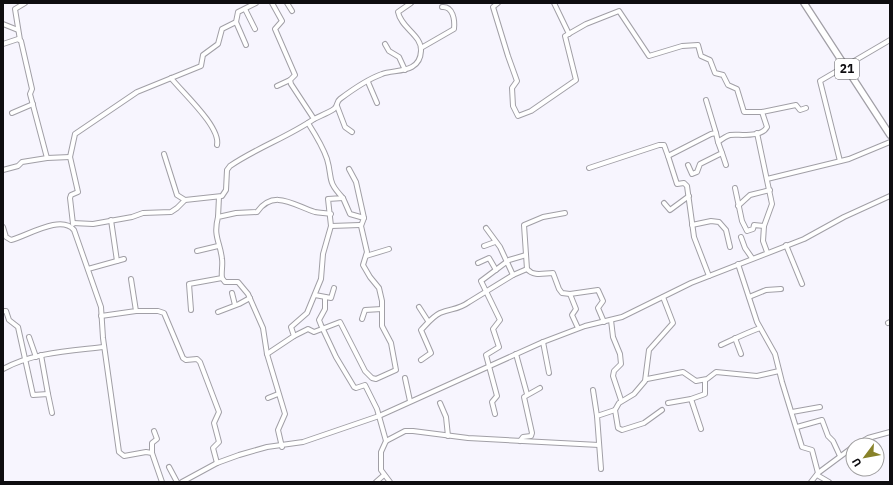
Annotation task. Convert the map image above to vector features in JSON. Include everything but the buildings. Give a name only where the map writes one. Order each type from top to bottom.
[{"type":"highway","name":"21","points":[[804,3],[890,135]]},
{"type":"street","points":[[25,3],[15,9],[33,104],[47,158]]},
{"type":"street","points":[[246,45],[236,22],[237,13],[256,3]]},
{"type":"street","points":[[272,3],[282,21],[275,29],[295,75],[290,80],[277,86]]},
{"type":"street","points":[[287,3],[292,11]]},
{"type":"street","points":[[352,132],[345,127],[337,106],[338,100],[382,74],[405,70],[413,65],[420,57],[421,48],[417,38],[406,28],[399,14],[399,10],[411,3]]},
{"type":"street","points":[[498,3],[493,7],[517,81],[512,88],[513,106],[518,116],[531,111],[576,80],[564,39],[565,36],[586,24],[619,12],[649,56],[682,46],[698,45],[701,56],[710,60],[715,74],[723,74],[728,85],[737,89],[744,112],[762,112],[796,105],[800,110],[806,108]]},
{"type":"street","points":[[554,3],[569,34]]},
{"type":"street","points":[[421,48],[454,29],[450,9],[442,7]]},
{"type":"street","points":[[245,9],[255,30]]},
{"type":"street","points":[[152,454],[146,452],[124,456],[119,452],[99,302],[72,225],[70,198],[71,195],[78,192],[70,157],[74,136],[137,92],[201,66],[203,55],[218,44],[222,28],[236,22]]},
{"type":"street","points":[[3,24],[18,30]]},
{"type":"street","points":[[3,44],[20,40]]},
{"type":"street","points":[[840,161],[820,82],[846,68],[890,40]]},
{"type":"street","points":[[385,44],[389,50],[399,57],[405,70]]},
{"type":"street","points":[[171,78],[204,115],[218,138],[217,145]]},
{"type":"street","points":[[290,80],[292,86],[314,119]]},
{"type":"street","points":[[368,82],[377,103]]},
{"type":"street","points":[[706,100],[726,165]]},
{"type":"street","points":[[12,113],[33,104]]},
{"type":"street","points":[[164,154],[177,195],[185,200],[220,197],[225,194],[228,170],[230,166],[337,106]]},
{"type":"street","points":[[718,142],[728,136],[740,136],[757,133],[767,129],[762,112]]},
{"type":"street","points":[[308,123],[327,158],[329,176],[333,188],[343,198],[350,214],[364,218]]},
{"type":"street","points":[[668,156],[707,135],[716,133]]},
{"type":"street","points":[[757,133],[768,179],[772,204],[764,226],[763,241],[767,252]]},
{"type":"street","points":[[768,179],[840,161],[890,142]]},
{"type":"street","points":[[589,168],[659,145],[664,145],[677,183],[685,184],[689,196],[692,225],[696,243],[709,276]]},
{"type":"street","points":[[688,165],[694,174],[698,171],[700,164],[722,153]]},
{"type":"street","points":[[3,170],[18,166],[22,162],[47,158],[70,157]]},
{"type":"street","points":[[331,226],[360,225],[363,223],[364,218],[357,187],[349,169]]},
{"type":"street","points":[[735,188],[738,206],[747,230],[753,229],[754,225],[764,226]]},
{"type":"street","points":[[738,206],[750,195],[770,190]]},
{"type":"street","points":[[664,203],[670,210],[689,196]]},
{"type":"street","points":[[184,482],[217,463],[261,449],[303,442],[378,416],[543,342],[578,328],[604,322],[631,313],[709,276],[767,252],[804,239],[844,217],[890,196]]},
{"type":"street","points":[[220,197],[216,232],[222,259],[222,278],[225,282],[238,282],[250,298],[263,328],[266,354],[285,414],[278,430],[282,446]]},
{"type":"street","points":[[294,336],[292,327],[307,313],[321,279],[323,254],[331,226],[331,214],[328,199],[343,198]]},
{"type":"street","points":[[3,228],[6,237],[11,240],[57,224],[93,224],[132,217],[143,213],[171,212],[185,200]]},
{"type":"street","points":[[218,218],[236,213],[257,212],[267,203],[285,200],[315,212],[331,214]]},
{"type":"street","points":[[565,213],[543,216],[524,226],[527,269],[531,273],[537,274],[553,273],[560,292],[570,294],[598,290],[603,301],[598,308],[604,322]]},
{"type":"street","points":[[111,220],[117,261]]},
{"type":"street","points":[[692,225],[712,221],[719,222],[724,226],[728,233],[730,247]]},
{"type":"street","points":[[266,354],[294,336],[308,330],[314,332],[336,322],[342,323],[346,336],[365,371],[372,378],[376,379],[396,369],[393,359],[392,343],[382,326],[382,309],[379,288],[363,265],[366,256],[366,247],[360,225]]},
{"type":"street","points":[[486,228],[500,247],[513,274]]},
{"type":"street","points":[[741,237],[744,248],[752,258]]},
{"type":"street","points":[[484,246],[495,242]]},
{"type":"street","points":[[786,245],[802,284]]},
{"type":"street","points":[[196,251],[218,246]]},
{"type":"street","points":[[366,256],[389,249]]},
{"type":"street","points":[[495,414],[492,402],[497,396],[486,354],[499,347],[493,329],[500,320],[480,281],[507,262],[526,255]]},
{"type":"street","points":[[478,262],[489,258],[496,270]]},
{"type":"street","points":[[88,269],[124,259]]},
{"type":"street","points":[[738,264],[760,328],[775,354],[779,372],[803,448],[812,450],[817,474],[829,482]]},
{"type":"street","points":[[421,360],[431,353],[421,330],[428,321],[439,314],[464,307],[485,291],[513,274],[527,269]]},
{"type":"street","points":[[191,310],[189,284],[222,278]]},
{"type":"street","points":[[131,279],[136,311]]},
{"type":"street","points":[[315,295],[332,297],[334,288]]},
{"type":"street","points":[[749,297],[766,290],[781,289]]},
{"type":"street","points":[[232,292],[235,305]]},
{"type":"street","points":[[570,294],[576,309],[572,315],[578,328]]},
{"type":"street","points":[[325,297],[325,309],[320,320],[322,328],[336,357],[354,387],[356,388],[364,385],[367,386],[386,441]]},
{"type":"street","points":[[662,410],[644,423],[622,430],[618,428],[615,410],[621,400],[634,394],[647,379],[649,350],[673,323],[663,297]]},
{"type":"street","points":[[218,312],[250,298]]},
{"type":"street","points":[[419,307],[428,321]]},
{"type":"street","points":[[362,319],[365,310],[382,309]]},
{"type":"street","points":[[3,311],[6,311],[9,320],[17,325],[34,395],[48,394]]},
{"type":"street","points":[[101,316],[136,311],[158,311],[164,313],[183,358],[186,360],[197,359],[200,362],[219,412],[214,423],[219,442],[213,448],[217,463]]},
{"type":"street","points":[[611,320],[613,337],[621,356],[621,364],[614,370],[613,376],[621,400]]},
{"type":"street","points":[[721,345],[760,328]]},
{"type":"street","points":[[29,337],[36,357]]},
{"type":"street","points":[[736,338],[741,354]]},
{"type":"street","points":[[543,342],[548,372]]},
{"type":"street","points":[[3,369],[41,355],[104,346]]},
{"type":"street","points":[[516,354],[527,394]]},
{"type":"street","points":[[41,355],[52,413]]},
{"type":"street","points":[[647,379],[683,372],[687,373],[694,380],[705,380],[716,372],[757,376],[779,372]]},
{"type":"street","points":[[405,378],[410,401]]},
{"type":"street","points":[[668,403],[691,399],[706,393],[705,380]]},
{"type":"street","points":[[520,441],[523,437],[531,436],[532,433],[530,416],[524,399],[527,394],[540,388]]},
{"type":"street","points":[[593,390],[597,416],[601,469]]},
{"type":"street","points":[[268,398],[278,394]]},
{"type":"street","points":[[691,399],[701,429]]},
{"type":"street","points":[[440,403],[446,417],[448,436]]},
{"type":"street","points":[[792,412],[820,407]]},
{"type":"street","points":[[597,416],[615,410]]},
{"type":"street","points":[[797,427],[822,420],[828,436],[833,441],[840,456]]},
{"type":"street","points":[[154,431],[157,439],[152,442],[152,454],[162,482]]},
{"type":"street","points":[[390,482],[381,470],[380,452],[386,441],[408,431],[423,431],[448,436],[599,445]]},
{"type":"street","points":[[872,437],[890,432]]},
{"type":"street","points":[[811,482],[817,474],[845,453]]},
{"type":"street","points":[[170,467],[177,482]]},
{"type":"street","points":[[376,482],[385,476]]}]
